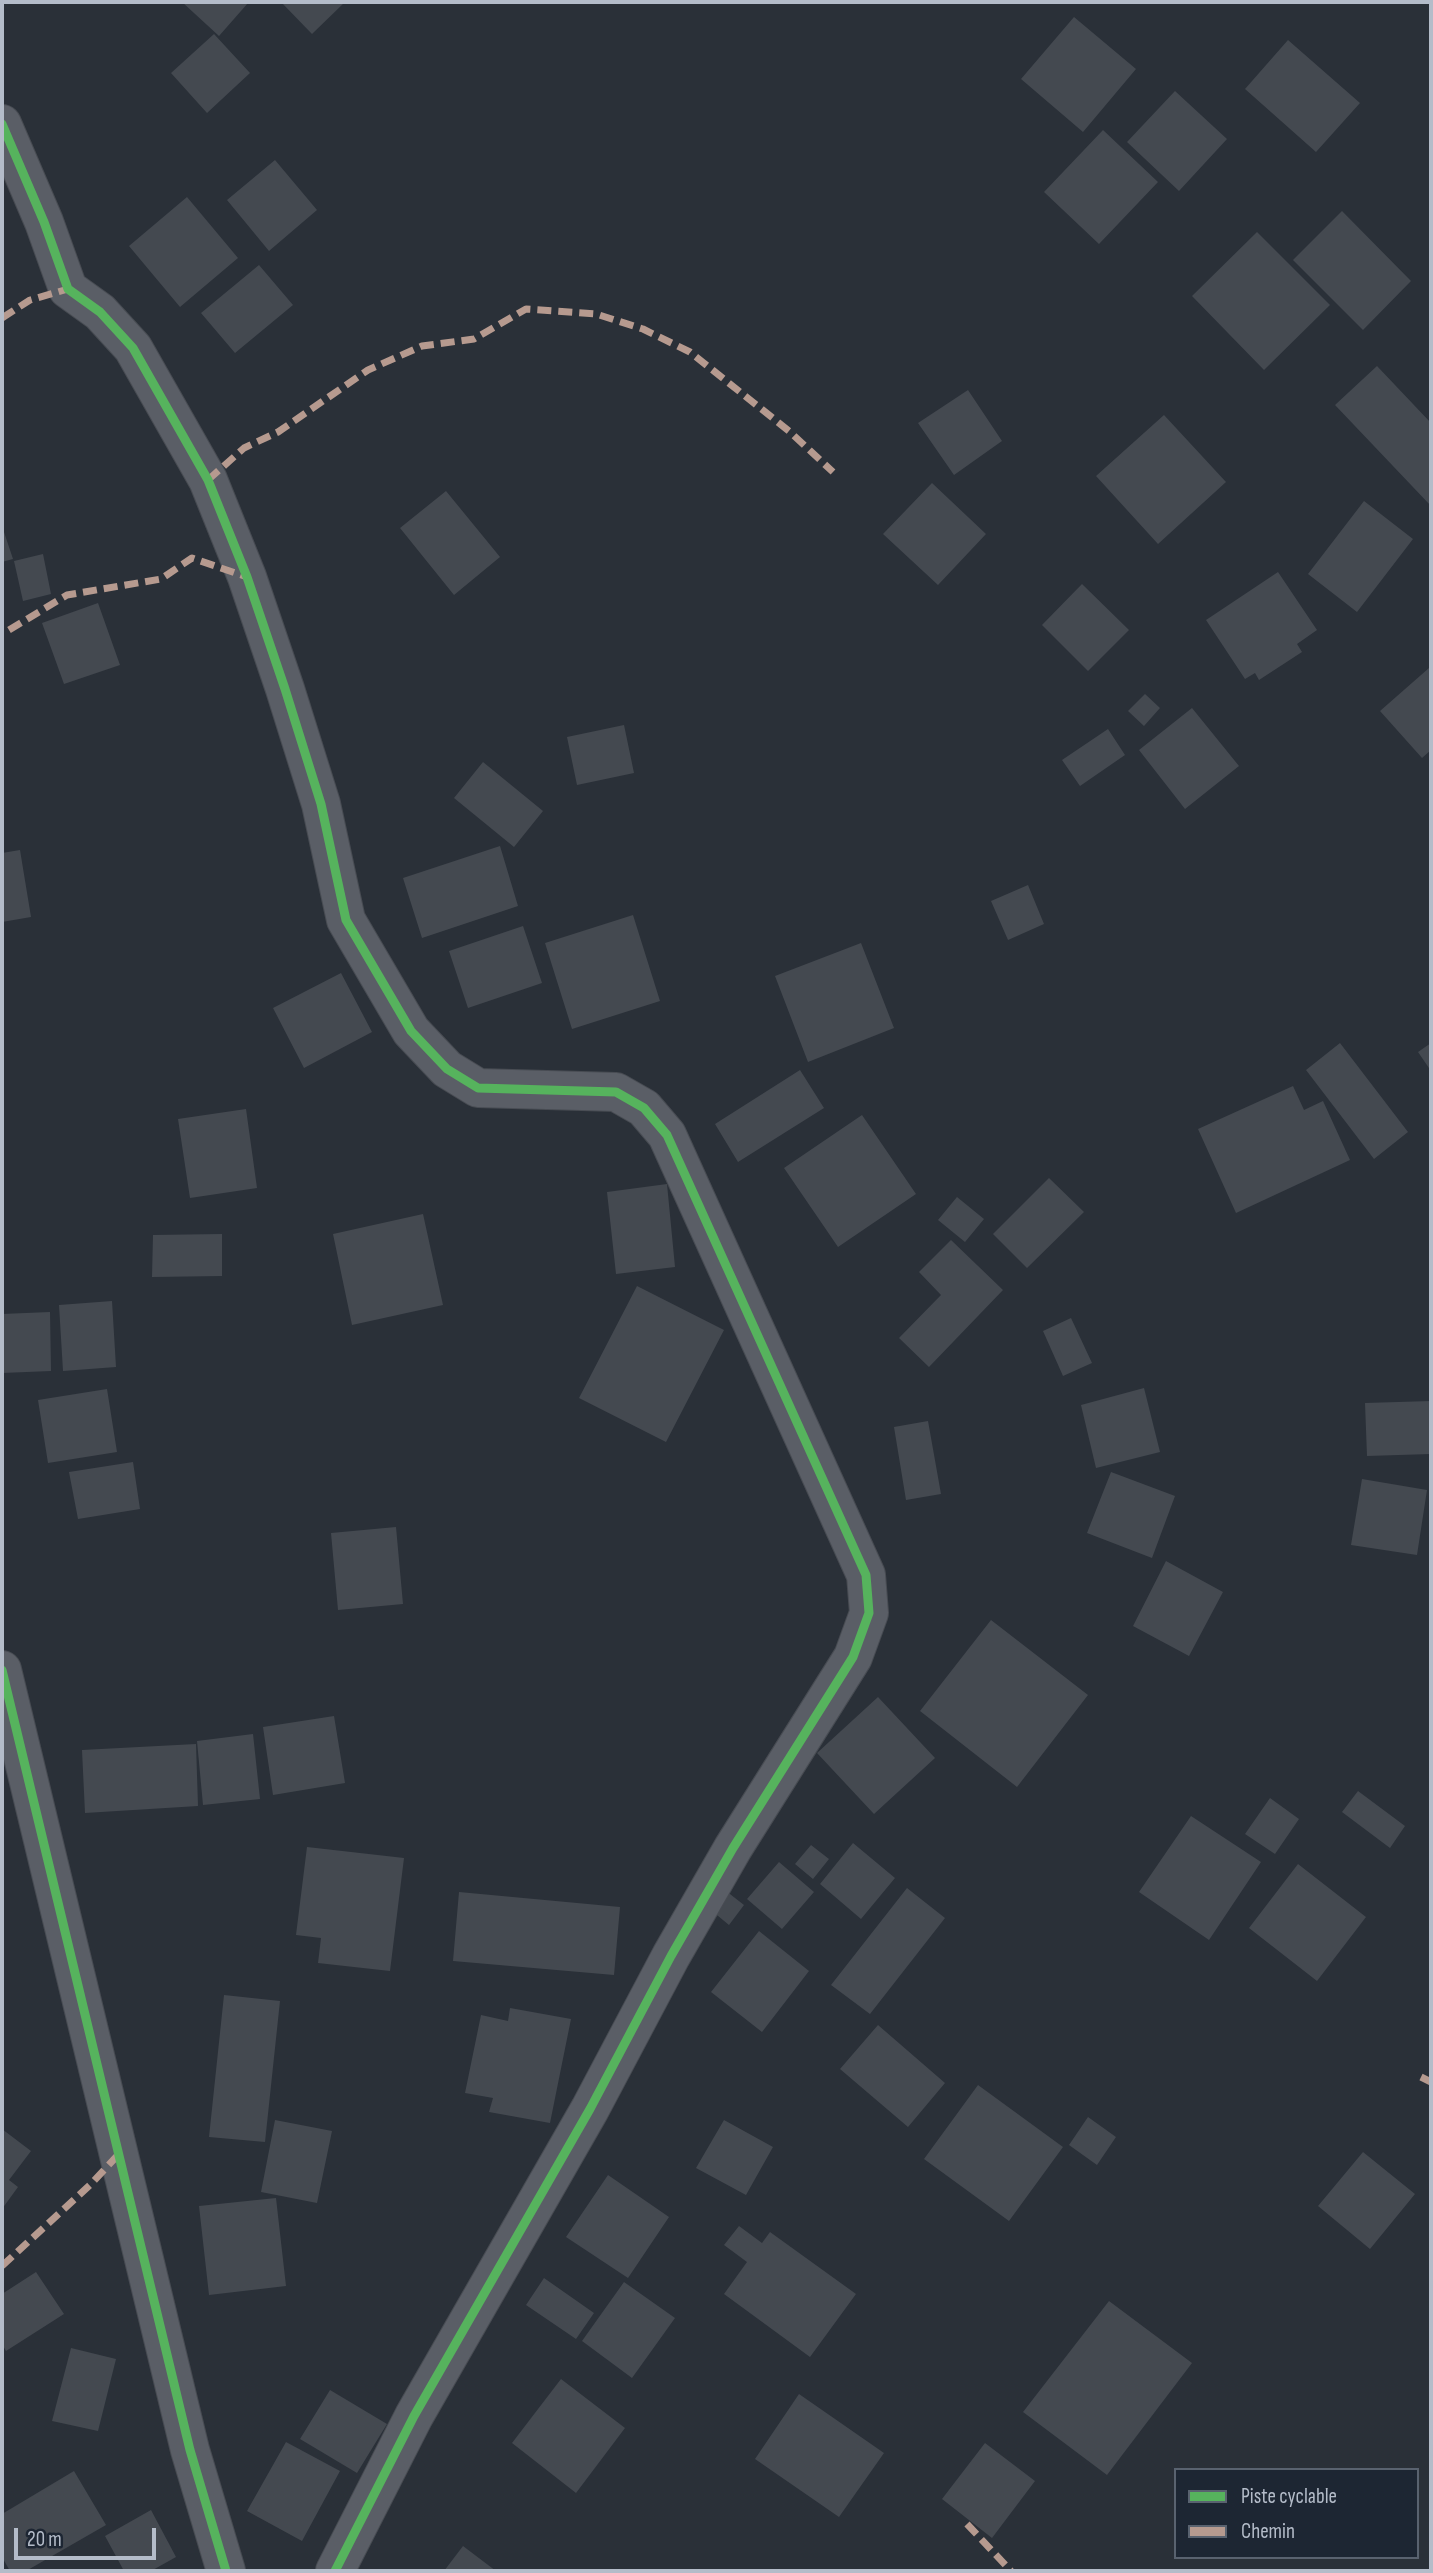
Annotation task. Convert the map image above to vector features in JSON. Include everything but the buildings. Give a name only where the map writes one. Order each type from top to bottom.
[{"type":"street","points":[[2,124],[44,222],[68,289],[100,312],[132,348],[208,480],[247,578],[285,689],[321,804],[346,920],[411,1031],[447,1069],[478,1088],[616,1092],[644,1108],[667,1135],[866,1575],[869,1613],[853,1657],[733,1848],[671,1956],[590,2109],[414,2416],[335,2571]]},
{"type":"street","points":[[2,1670],[186,2436],[226,2571]]},
{"type":"marked path","points":[[2,318],[30,300],[68,289]]},
{"type":"marked path","points":[[208,480],[244,448],[278,432],[368,370],[422,346],[474,339],[526,309],[596,314],[643,329],[690,352],[789,431],[833,472]]},
{"type":"marked path","points":[[9,630],[67,595],[161,579],[192,558],[247,577]]},
{"type":"marked path","points":[[1421,2077],[1431,2082]]},
{"type":"marked path","points":[[2,2266],[90,2185],[118,2155]]},
{"type":"marked path","points":[[967,2524],[1011,2571]]},
{"type":"cycle path","points":[[2,124],[44,222],[68,289],[100,312],[133,348],[208,480],[247,577],[285,689],[321,804],[346,920],[411,1031],[447,1069],[478,1088],[616,1092],[644,1108],[667,1135],[866,1575],[869,1613],[853,1657],[733,1848],[671,1956],[590,2109],[414,2416],[335,2571]]},
{"type":"cycle path","points":[[2,1670],[190,2450],[226,2571]]}]
